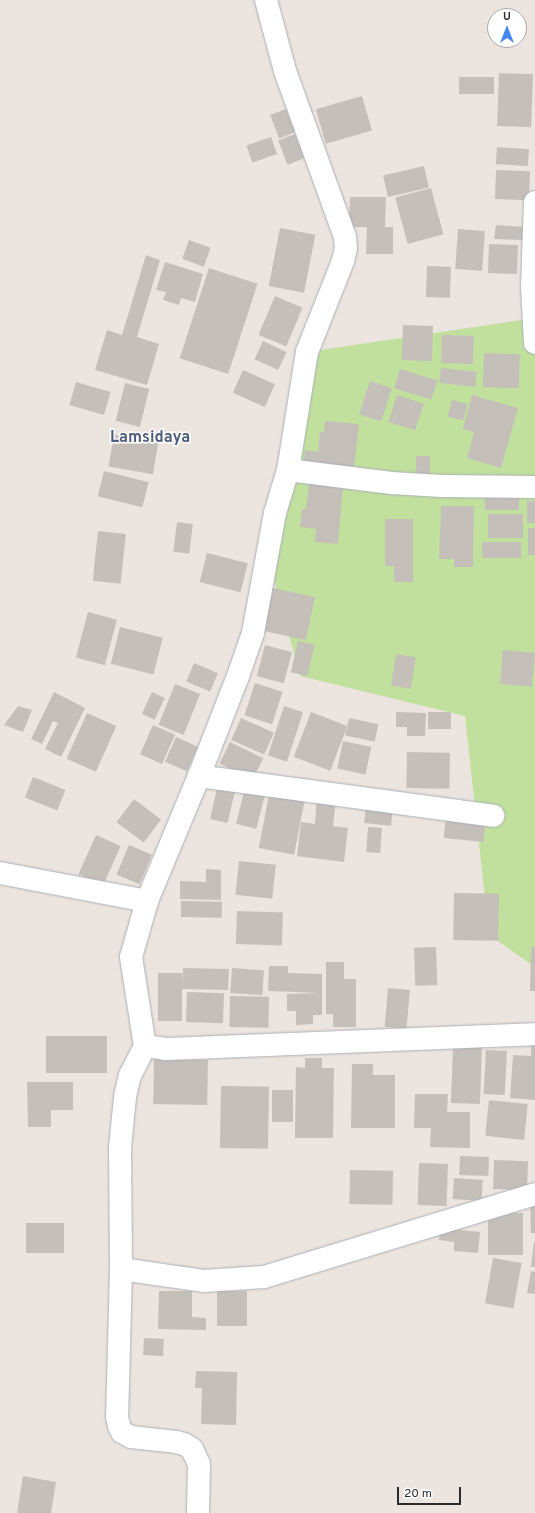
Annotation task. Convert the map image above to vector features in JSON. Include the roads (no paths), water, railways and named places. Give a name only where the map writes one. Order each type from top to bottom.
[{"type":"street","points":[[198,1513],[199,1464],[192,1449],[184,1444],[176,1442],[131,1437],[122,1432],[119,1426],[117,1416],[121,1269],[120,1148],[125,1097],[130,1075],[146,1046],[131,957],[147,901],[199,776],[253,633],[275,513],[288,470],[307,352],[343,261],[345,237],[285,71],[266,0]]},
{"type":"street","points":[[535,202],[532,310],[535,342]]},
{"type":"street","points":[[288,470],[390,483],[442,486],[535,487]]},
{"type":"street","points":[[199,776],[493,816]]},
{"type":"street","points":[[0,873],[147,901]]},
{"type":"street","points":[[146,1046],[174,1049],[535,1034]]},
{"type":"street","points":[[121,1269],[203,1281],[264,1277],[535,1194]]},
{"type":"district","name":"Lamsidaya","points":[[150,438]]}]
